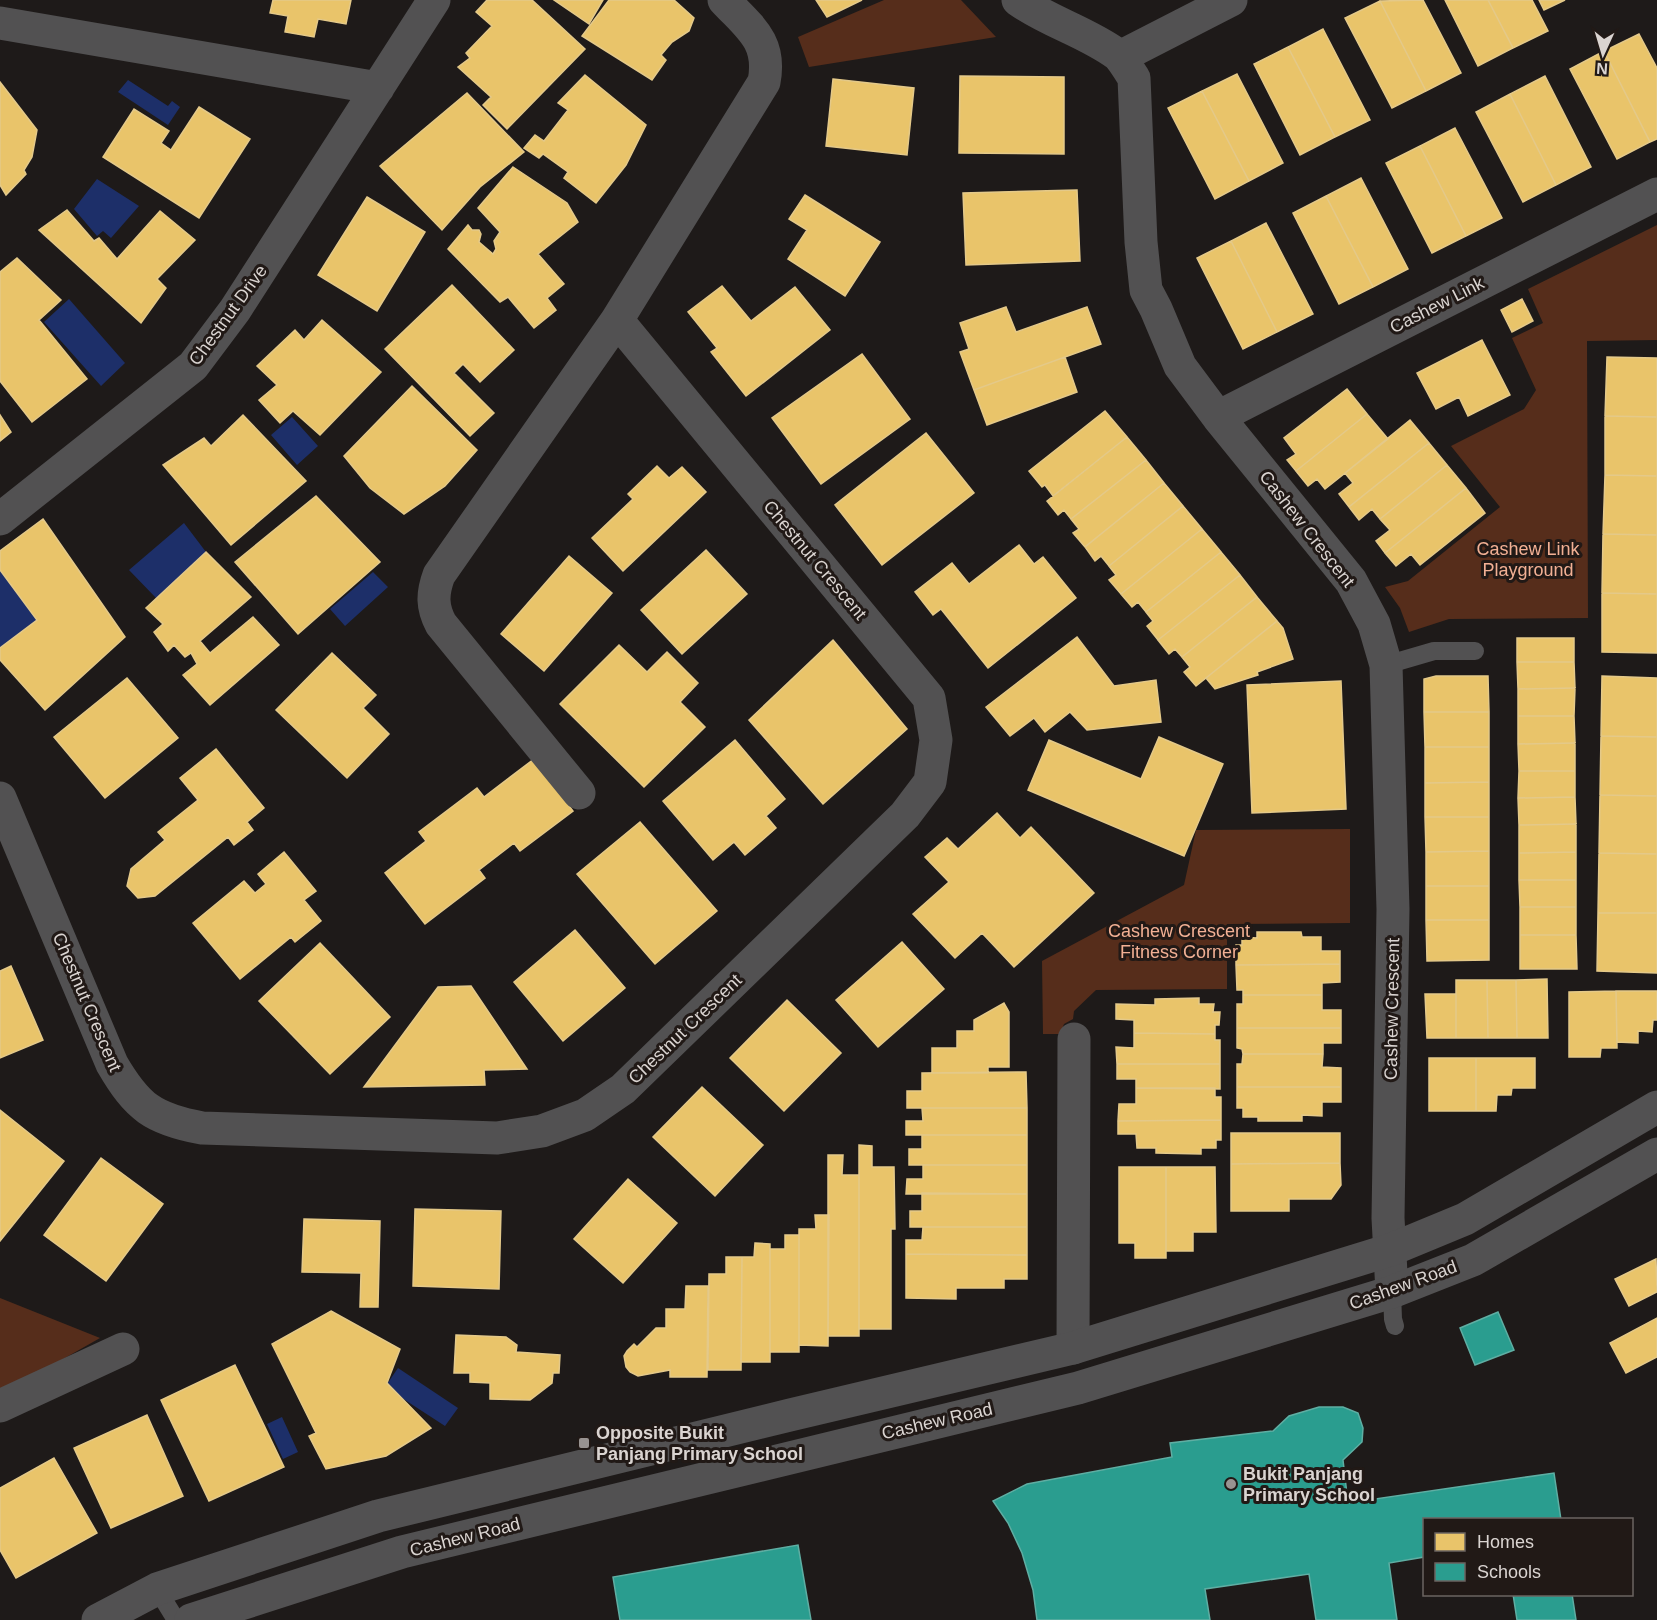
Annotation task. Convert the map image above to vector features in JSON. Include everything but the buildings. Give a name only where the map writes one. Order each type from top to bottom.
[{"type":"street","name":"Chestnut Drive","points":[[0,519],[193,366],[235,310],[434,0]]},
{"type":"street","points":[[579,793],[441,624],[435,613],[433,600],[435,588],[439,575],[617,320],[764,82],[767,67],[765,52],[759,38],[724,0]]},
{"type":"street","name":"Cashew Crescent","points":[[1018,0],[1082,32],[1120,57],[1134,78],[1141,242],[1146,290],[1180,366],[1218,417],[1351,581],[1374,624],[1386,665],[1393,909],[1388,1218],[1392,1292]]},
{"type":"street","points":[[1120,57],[1231,0]]},
{"type":"street","points":[[0,23],[378,88]]},
{"type":"street","name":"Cashew Link","points":[[1218,417],[1657,194]]},
{"type":"street","name":"Chestnut Crescent","points":[[0,798],[112,1065],[126,1090],[147,1109],[173,1123],[202,1128],[496,1137],[542,1131],[585,1115],[623,1089],[905,815],[930,782],[936,740],[929,699],[617,320]]},
{"type":"street","points":[[1073,1348],[1074,1039]]},
{"type":"street","name":"Cashew Road","points":[[98,1620],[157,1589],[378,1516],[1073,1348],[1390,1250],[1465,1219],[1657,1107]]},
{"type":"street","name":"Cashew Road","points":[[190,1620],[402,1552],[1078,1388],[1392,1292],[1473,1260],[1657,1154]]},
{"type":"street","points":[[0,1406],[123,1349]]},
{"type":"lane","points":[[1386,665],[1434,651],[1475,651]]},
{"type":"lane","points":[[1392,1292],[1395,1326]]},
{"type":"lane","points":[[157,1589],[176,1620]]},
{"type":"green space","points":[[884,0],[961,0],[996,37],[809,67],[798,37]]},
{"type":"green space","name":"Cashew Link Playground","points":[[1657,225],[1657,340],[1587,341],[1588,618],[1449,619],[1409,632],[1400,608],[1385,587],[1408,581],[1500,507],[1451,446],[1524,409],[1536,390],[1512,338],[1543,323],[1528,289]]},
{"type":"green space","name":"Cashew Crescent Fitness Corner","points":[[1350,829],[1350,923],[1227,924],[1227,989],[1096,990],[1074,1011],[1073,1019],[1064,1024],[1060,1034],[1043,1034],[1042,961],[1184,885],[1196,830]]},
{"type":"green space","points":[[0,1298],[100,1338],[0,1395]]},
{"type":"water","points":[[128,80],[168,106],[172,101],[180,107],[168,125],[118,92]]},
{"type":"water","points":[[97,179],[139,206],[111,238],[103,231],[97,236],[74,209]]},
{"type":"water","points":[[69,299],[125,363],[101,386],[44,322]]},
{"type":"water","points":[[292,417],[318,446],[297,465],[271,435]]},
{"type":"water","points":[[184,523],[206,552],[157,599],[129,570]]},
{"type":"water","points":[[0,570],[37,620],[0,648]]},
{"type":"water","points":[[373,572],[388,587],[345,626],[330,609]]},
{"type":"water","points":[[398,1368],[458,1408],[445,1426],[385,1387]]},
{"type":"water","points":[[282,1417],[298,1452],[283,1459],[267,1424]]},
{"type":"place","name":"Opposite Bukit Panjang Primary School","points":[[584,1443]]},
{"type":"place","name":"Bukit Panjang Primary School","points":[[1231,1484]]}]
